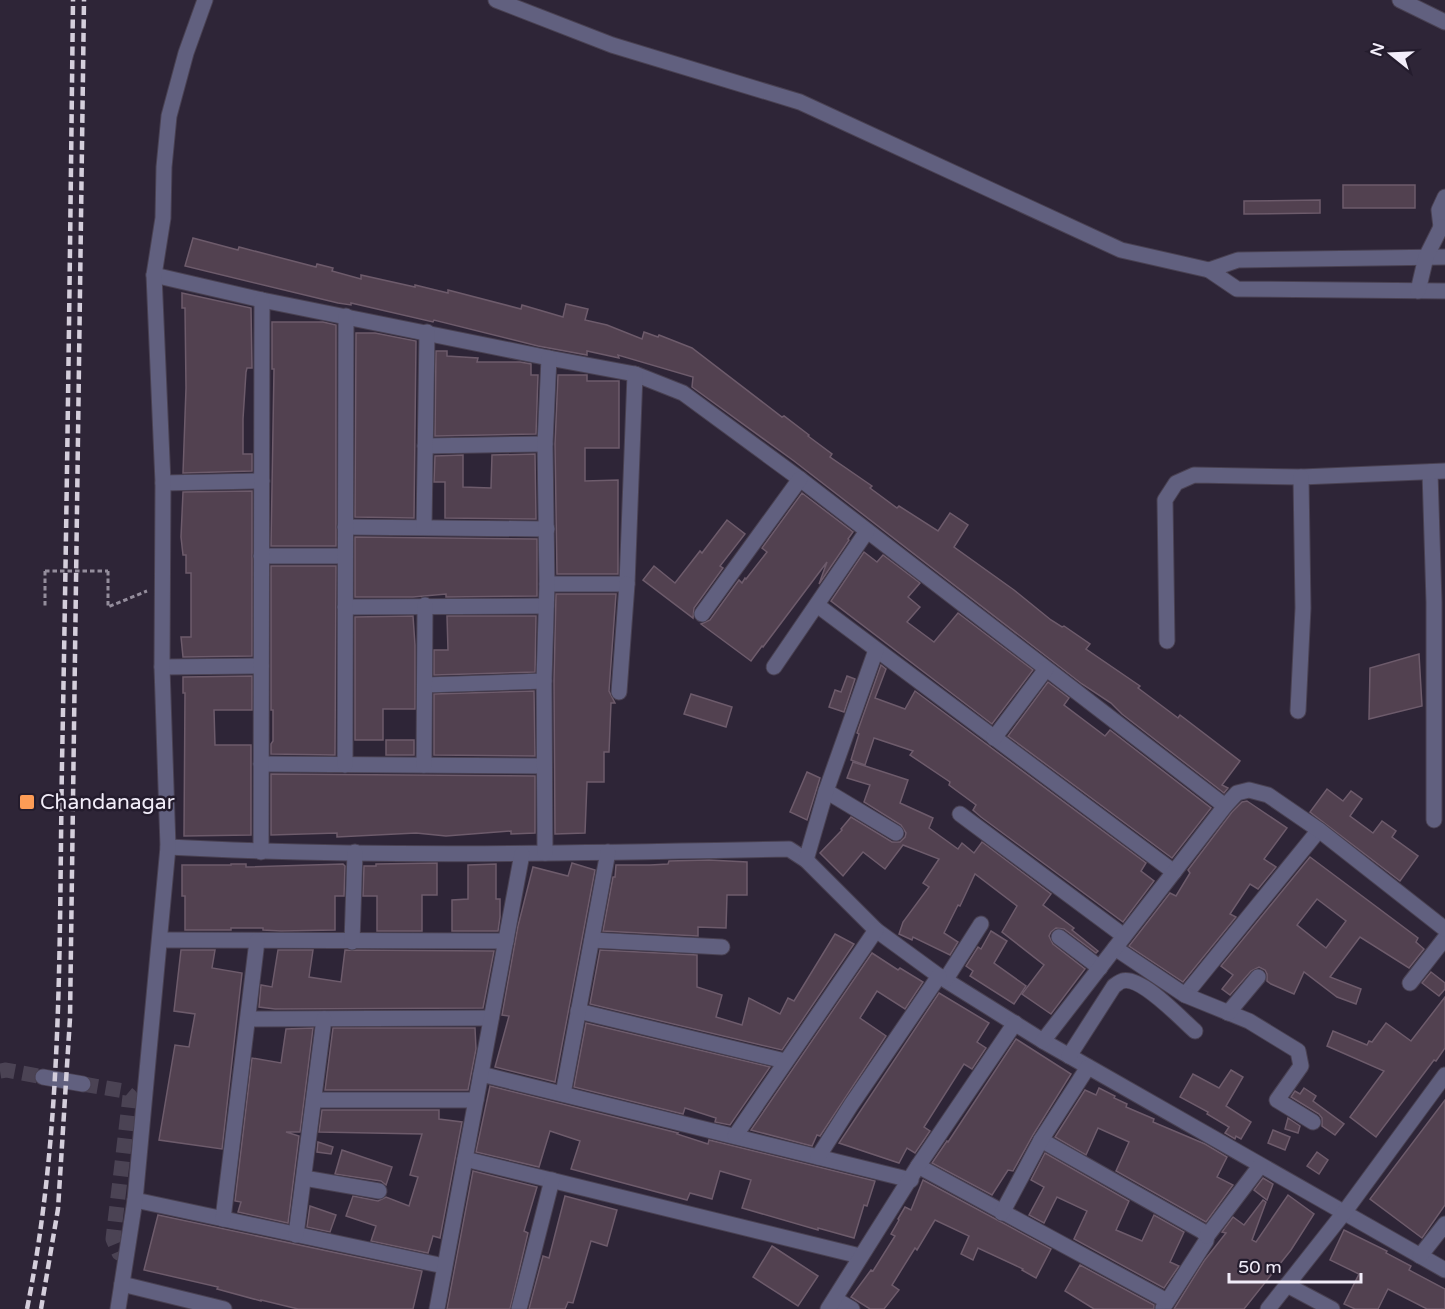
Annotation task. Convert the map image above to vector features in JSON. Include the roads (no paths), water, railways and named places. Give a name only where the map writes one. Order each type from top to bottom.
[{"type":"street","points":[[118,1309],[135,1200],[168,847],[162,667],[162,483],[154,275],[163,218],[164,167],[169,116],[186,53],[205,0]]},
{"type":"street","points":[[496,0],[612,45],[800,102],[1121,250],[1209,270],[1237,289],[1445,291]]},
{"type":"street","points":[[1400,0],[1445,22]]},
{"type":"street","points":[[1418,291],[1426,257],[1443,226],[1439,210],[1445,197]]},
{"type":"street","points":[[1209,270],[1238,260],[1445,257]]},
{"type":"street","points":[[154,275],[262,300],[635,374],[683,393],[800,479],[1225,806]]},
{"type":"street","points":[[261,852],[262,300]]},
{"type":"street","points":[[345,765],[346,316]]},
{"type":"street","points":[[424,526],[426,332]]},
{"type":"street","points":[[545,853],[544,681],[547,528],[545,444],[549,358]]},
{"type":"street","points":[[619,692],[627,584],[635,374]]},
{"type":"street","points":[[425,446],[545,444]]},
{"type":"street","points":[[1167,641],[1165,500],[1176,483],[1194,475],[1301,477],[1438,472],[1434,602],[1434,820]]},
{"type":"street","points":[[1298,711],[1302,608],[1301,477]]},
{"type":"street","points":[[702,614],[800,479]]},
{"type":"street","points":[[162,483],[262,481]]},
{"type":"street","points":[[345,527],[547,528]]},
{"type":"street","points":[[774,667],[867,531]]},
{"type":"street","points":[[261,556],[345,556]]},
{"type":"street","points":[[547,584],[627,584]]},
{"type":"street","points":[[424,765],[425,605]]},
{"type":"street","points":[[817,605],[1174,872]]},
{"type":"street","points":[[345,607],[546,606]]},
{"type":"street","points":[[806,860],[826,790],[876,650]]},
{"type":"street","points":[[162,667],[261,666]]},
{"type":"street","points":[[994,738],[1046,669]]},
{"type":"street","points":[[425,685],[544,681]]},
{"type":"street","points":[[261,764],[544,766]]},
{"type":"street","points":[[826,790],[896,833]]},
{"type":"street","points":[[1043,1041],[1225,806],[1237,794],[1249,790],[1268,795],[1318,830],[1445,929]]},
{"type":"street","points":[[960,814],[1185,995],[1249,1021],[1298,1051],[1301,1066],[1277,1100],[1313,1122]]},
{"type":"street","points":[[1185,995],[1318,830]]},
{"type":"street","points":[[168,847],[261,852],[522,854],[789,849],[806,860],[876,930],[943,977],[1043,1041],[1445,1270]]},
{"type":"street","points":[[352,942],[355,852]]},
{"type":"street","points":[[563,1094],[608,852]]},
{"type":"street","points":[[436,1309],[522,854]]},
{"type":"street","points":[[818,1157],[851,1105],[981,924]]},
{"type":"street","points":[[735,1136],[876,930]]},
{"type":"street","points":[[1059,937],[1100,968]]},
{"type":"street","points":[[1410,983],[1445,938]]},
{"type":"street","points":[[160,940],[506,941]]},
{"type":"street","points":[[592,940],[722,947]]},
{"type":"street","points":[[223,1219],[257,941]]},
{"type":"street","points":[[1228,1013],[1258,977]]},
{"type":"street","points":[[1069,1056],[1114,986],[1121,981],[1130,981],[1144,986],[1195,1031]]},
{"type":"street","points":[[578,1011],[785,1061]]},
{"type":"street","points":[[248,1019],[491,1018]]},
{"type":"street","points":[[296,1235],[324,1019]]},
{"type":"street","points":[[852,1309],[832,1304],[914,1173],[1015,1023]]},
{"type":"street","points":[[1002,1213],[1041,1140],[1088,1067]]},
{"type":"street","points":[[481,1074],[818,1157],[914,1173],[1002,1213],[1164,1305],[1207,1236],[1260,1166]]},
{"type":"street","points":[[1268,1309],[1344,1214],[1445,1075]]},
{"type":"street","points":[[43,1077],[83,1084]]},
{"type":"street","points":[[314,1100],[476,1100]]},
{"type":"street","points":[[1041,1140],[1202,1231],[1207,1236]]},
{"type":"street","points":[[465,1159],[860,1257]]},
{"type":"street","points":[[304,1178],[379,1191]]},
{"type":"street","points":[[519,1309],[552,1180]]},
{"type":"street","points":[[135,1200],[444,1266]]},
{"type":"street","points":[[1420,1256],[1445,1224]]},
{"type":"street","points":[[122,1284],[224,1309]]},
{"type":"street","points":[[1287,1285],[1332,1309]]},
{"type":"tunnel","points":[[0,1071],[6,1070],[43,1077]]},
{"type":"tunnel","points":[[83,1084],[124,1091],[130,1096],[113,1239],[119,1253],[126,1257]]},
{"type":"railway","points":[[27,1309],[39,1242],[47,1174],[57,1038],[73,0]]},
{"type":"railway","points":[[41,1309],[58,1209],[70,1018],[84,0]]},
{"type":"place","name":"Chandanagar","points":[[27,802]]}]
